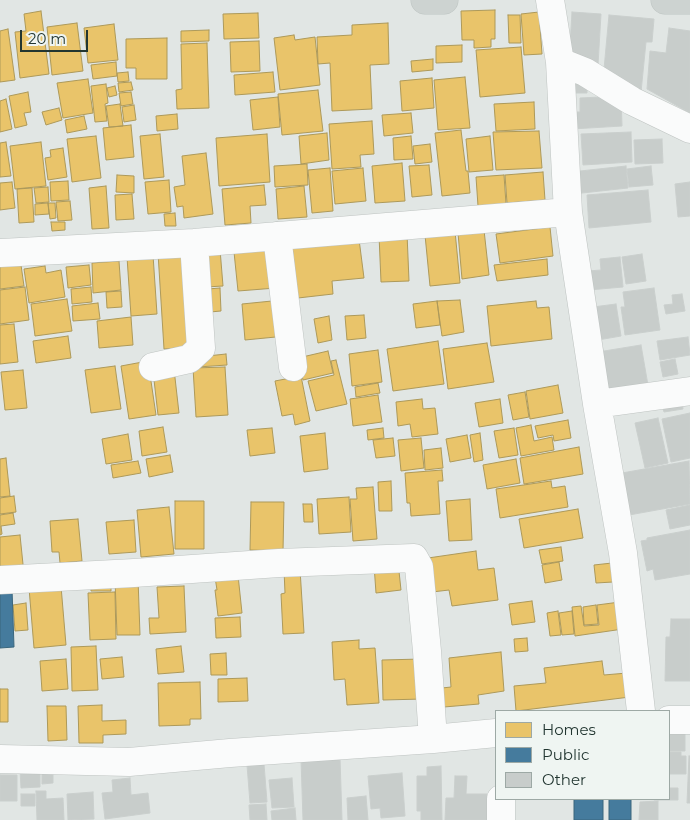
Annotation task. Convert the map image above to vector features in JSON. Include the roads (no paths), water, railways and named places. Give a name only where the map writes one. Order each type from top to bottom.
[{"type":"main road","points":[[425,0],[444,0]]},
{"type":"main road","points":[[665,0],[690,0]]},
{"type":"street","points":[[550,0],[560,62],[568,212],[622,552],[641,710]]},
{"type":"street","points":[[560,62],[586,72],[632,101],[690,129]]},
{"type":"street","points":[[0,253],[194,244],[568,212]]},
{"type":"street","points":[[277,236],[293,367]]},
{"type":"street","points":[[153,367],[189,359],[201,348],[194,244]]},
{"type":"street","points":[[597,404],[690,391]]},
{"type":"street","points":[[0,580],[279,563],[414,558],[419,567],[433,739]]},
{"type":"street","points":[[670,720],[690,720]]},
{"type":"street","points":[[0,759],[129,762],[495,734]]},
{"type":"street","points":[[501,800],[501,820]]}]
